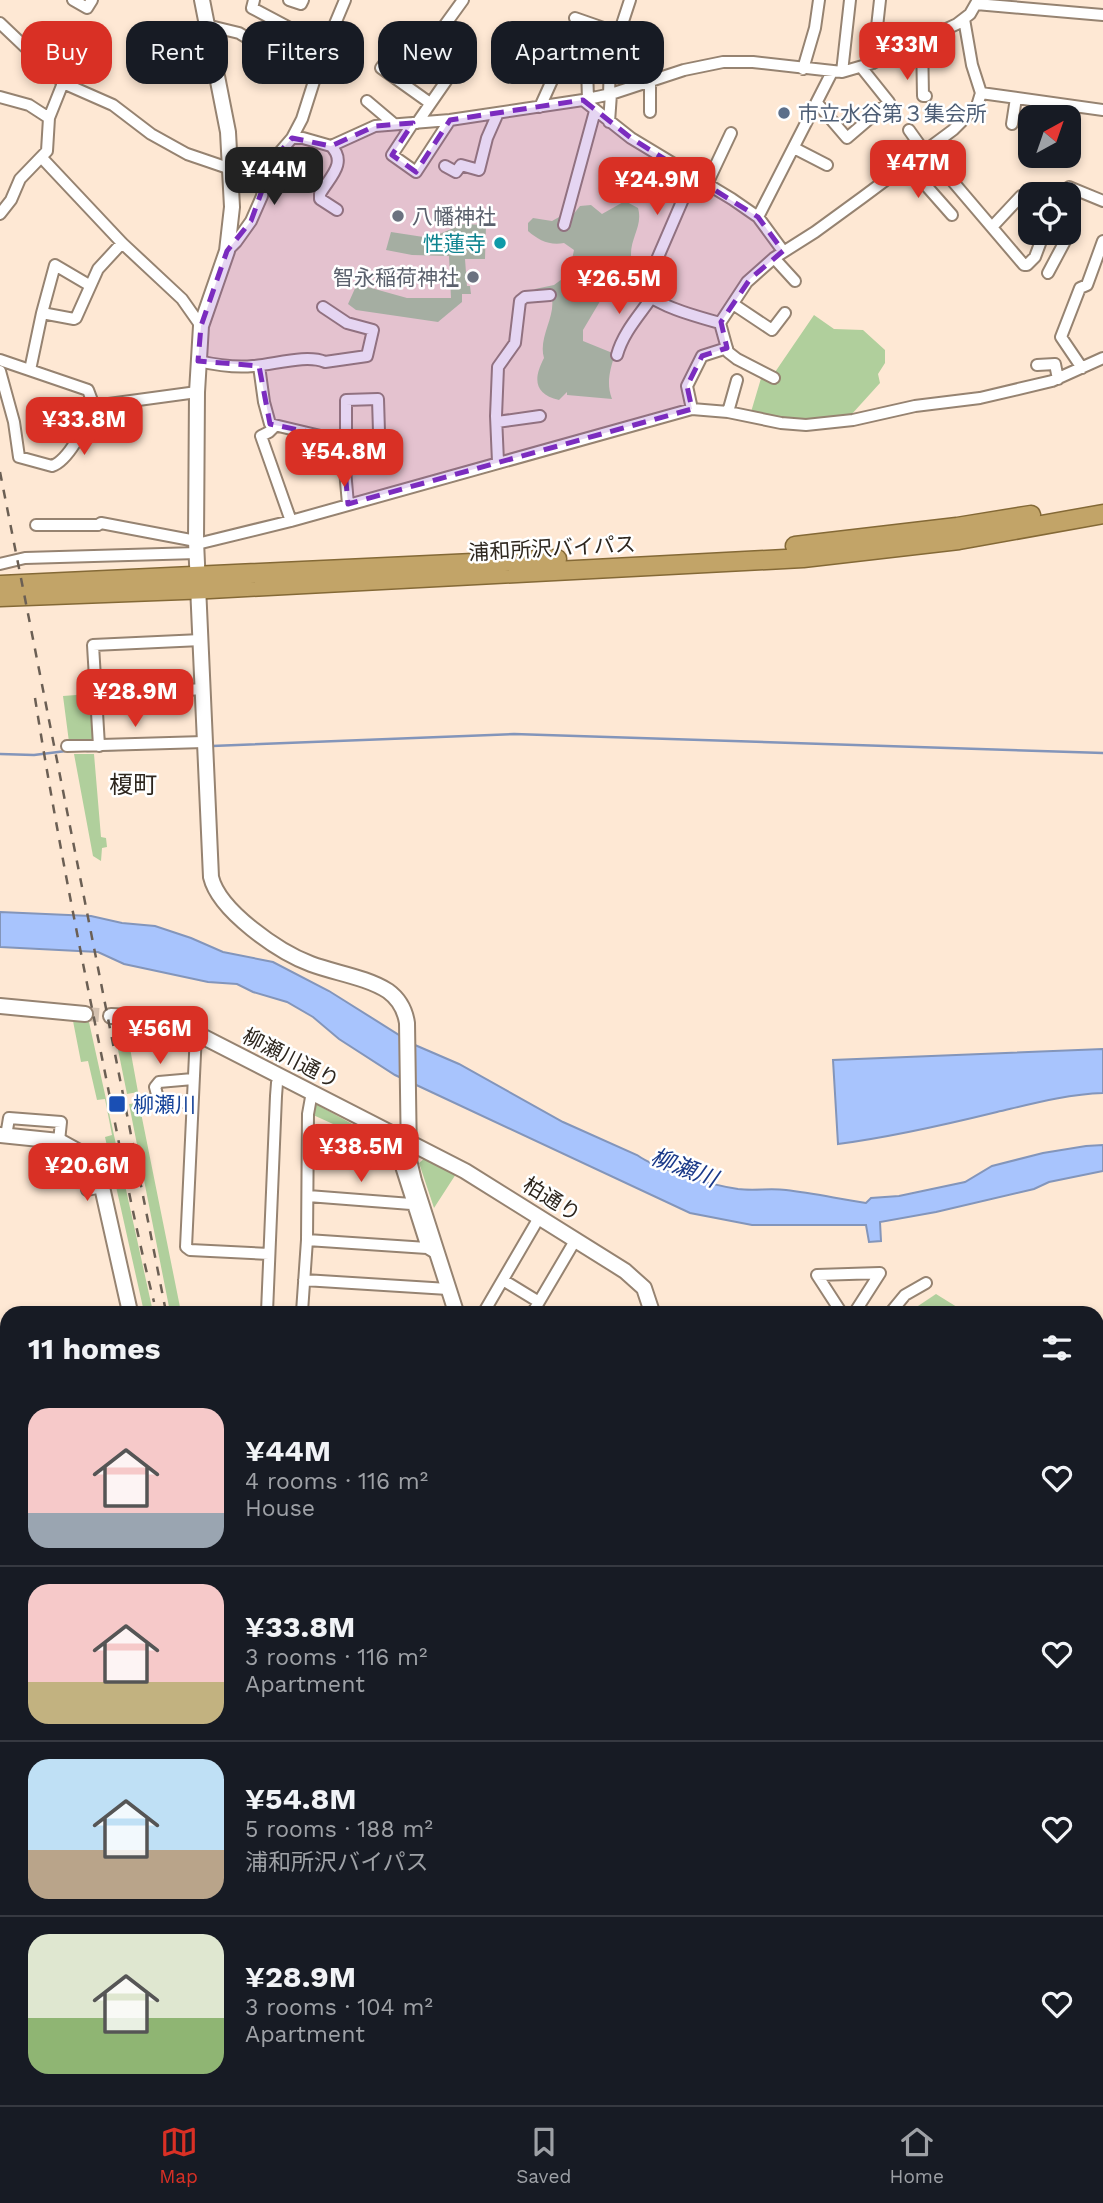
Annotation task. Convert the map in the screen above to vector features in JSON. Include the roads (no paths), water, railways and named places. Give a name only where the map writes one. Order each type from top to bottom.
[{"type":"highway","name":"浦和所沢バイパス","points":[[0,597],[198,582],[808,545],[957,527],[1103,502]]},
{"type":"highway","name":"浦和所沢バイパス","points":[[0,585],[198,582],[803,558],[959,540],[1103,514]]},
{"type":"street","points":[[73,0],[87,8],[92,0]]},
{"type":"street","points":[[202,0],[205,21]]},
{"type":"street","points":[[254,0],[252,8],[273,21]]},
{"type":"street","points":[[289,0],[301,4],[303,0]]},
{"type":"street","points":[[336,21],[345,0]]},
{"type":"street","points":[[448,21],[463,0]]},
{"type":"street","points":[[622,21],[629,0]]},
{"type":"street","points":[[803,69],[815,28],[819,0]]},
{"type":"street","points":[[758,217],[817,103],[837,72],[850,0]]},
{"type":"street","points":[[873,63],[880,0]]},
{"type":"street","points":[[664,76],[723,62],[753,62],[837,72],[861,67],[964,19],[977,2],[1103,15]]},
{"type":"street","points":[[575,18],[584,21]]},
{"type":"street","points":[[720,323],[750,279],[778,255],[814,232],[953,130],[977,106],[981,93],[972,65],[964,19]]},
{"type":"street","points":[[0,23],[21,43]]},
{"type":"street","points":[[922,38],[923,96],[926,96]]},
{"type":"street","points":[[540,107],[563,56],[587,68],[585,100],[595,111],[758,217],[795,281]]},
{"type":"street","points":[[817,103],[847,138],[888,102],[861,67]]},
{"type":"street","points":[[0,214],[11,200],[20,179],[43,158],[48,144],[49,118],[63,84]]},
{"type":"street","points":[[65,84],[113,105],[151,134],[187,154],[231,171],[265,178]]},
{"type":"street","points":[[219,84],[231,171],[232,207],[227,251],[201,326],[197,392],[198,582],[211,877],[222,902],[237,917],[293,956],[387,990],[402,1006],[407,1027],[408,1142],[414,1181],[432,1251]]},
{"type":"street","points":[[227,251],[251,221],[273,160],[292,138],[314,84]]},
{"type":"street","points":[[403,84],[430,103]]},
{"type":"street","points":[[444,84],[391,155],[416,172],[450,120]]},
{"type":"street","points":[[609,122],[610,84]]},
{"type":"street","points":[[331,146],[358,132],[394,123],[450,120],[585,100],[641,84]]},
{"type":"street","points":[[650,84],[650,112]]},
{"type":"street","points":[[981,93],[1103,110]]},
{"type":"street","points":[[0,97],[29,105],[49,118]]},
{"type":"street","points":[[1012,124],[1016,98]]},
{"type":"street","points":[[367,101],[394,123]]},
{"type":"street","points":[[564,225],[595,111]]},
{"type":"street","points":[[446,166],[456,172],[461,165],[479,170],[487,138],[498,113]]},
{"type":"street","points":[[909,130],[1024,265],[1035,257],[1038,245]]},
{"type":"street","points":[[707,184],[731,133]]},
{"type":"street","points":[[292,138],[303,138],[331,146],[338,153],[339,163],[320,194],[320,199],[337,210]]},
{"type":"street","points":[[794,148],[827,165]]},
{"type":"street","points":[[43,158],[122,243],[182,299],[201,326]]},
{"type":"street","points":[[907,164],[952,215]]},
{"type":"street","points":[[617,355],[631,326],[652,300],[664,276],[652,271],[693,176]]},
{"type":"street","points":[[1081,192],[1103,201]]},
{"type":"street","points":[[992,227],[1018,199]]},
{"type":"street","points":[[1082,368],[1062,337],[1080,288],[1087,285],[1103,242]]},
{"type":"street","points":[[42,313],[74,320],[100,266],[122,243]]},
{"type":"street","points":[[1048,272],[1063,245]]},
{"type":"street","points":[[30,370],[55,265],[89,285]]},
{"type":"street","points":[[624,276],[637,290],[652,300],[720,323]]},
{"type":"street","points":[[498,462],[498,367],[516,343],[520,301],[525,297],[550,295]]},
{"type":"street","points":[[733,304],[772,330],[785,313]]},
{"type":"street","points":[[198,361],[233,366],[259,366],[282,360],[325,362],[367,356],[373,330],[347,323],[323,307]]},
{"type":"street","points":[[720,323],[728,352],[774,378]]},
{"type":"street","points":[[692,409],[687,386],[702,356],[727,348]]},
{"type":"street","points":[[0,564],[25,558],[197,546],[692,409],[806,425],[853,420],[915,406],[980,398],[1058,379],[1103,358]]},
{"type":"street","points":[[0,360],[88,390],[94,406],[81,432],[61,461],[52,466],[20,459],[0,371]]},
{"type":"street","points":[[1037,365],[1055,364],[1058,379]]},
{"type":"street","points":[[259,366],[268,421],[275,426],[325,435],[330,440],[345,470],[348,505]]},
{"type":"street","points":[[728,412],[737,380]]},
{"type":"street","points":[[94,406],[197,392]]},
{"type":"street","points":[[330,440],[346,440],[346,400],[378,399],[383,465],[342,467]]},
{"type":"street","points":[[497,422],[540,416]]},
{"type":"street","points":[[275,426],[261,436],[291,521]]},
{"type":"street","points":[[36,525],[101,523],[197,546]]},
{"type":"street","points":[[99,746],[93,645],[201,640]]},
{"type":"street","points":[[96,695],[204,689]]},
{"type":"street","points":[[67,746],[204,742]]},
{"type":"street","points":[[0,1006],[85,1014]]},
{"type":"street","name":"柳瀬川通り","points":[[111,1016],[161,1020],[196,1033],[408,1142]]},
{"type":"street","points":[[196,1033],[186,1247],[190,1250],[269,1254]]},
{"type":"street","points":[[267,1306],[276,1096],[277,1083],[281,1076]]},
{"type":"street","points":[[192,1102],[159,1102],[155,1087],[159,1082],[193,1079]]},
{"type":"street","points":[[302,1306],[307,1240],[308,1111],[312,1092]]},
{"type":"street","points":[[3,1136],[59,1141],[74,1148],[97,1173],[95,1189],[128,1306]]},
{"type":"street","name":"柏通り","points":[[408,1142],[465,1171],[576,1239],[635,1279],[644,1288],[650,1306]]},
{"type":"street","points":[[308,1152],[398,1157],[411,1204],[454,1306]]},
{"type":"street","points":[[308,1196],[411,1204]]},
{"type":"street","points":[[488,1306],[540,1216]]},
{"type":"street","points":[[537,1306],[576,1239]]},
{"type":"street","points":[[307,1240],[432,1251]]},
{"type":"street","points":[[837,1306],[817,1275],[880,1273],[859,1306]]},
{"type":"street","points":[[304,1280],[448,1289]]},
{"type":"street","points":[[503,1280],[535,1306]]},
{"type":"street","points":[[896,1306],[905,1295],[926,1283]]},
{"type":"water","points":[[0,912],[91,916],[122,923],[155,926],[223,952],[273,962],[329,991],[415,1045],[459,1064],[563,1122],[658,1166],[714,1184],[744,1190],[786,1190],[866,1203],[871,1198],[899,1196],[965,1182],[992,1166],[1043,1153],[1103,1145],[1103,1171],[1049,1182],[1034,1189],[936,1212],[880,1222],[881,1241],[869,1242],[866,1225],[752,1225],[690,1213],[395,1075],[339,1039],[313,1017],[287,1002],[253,992],[237,984],[208,982],[124,964],[98,952],[0,947]]},
{"type":"water","points":[[1103,1049],[1103,1093],[1050,1100],[918,1130],[838,1144],[833,1060]]},
{"type":"waterway","points":[[212,746],[514,734],[1103,753]]},
{"type":"waterway","points":[[87,751],[161,748]]},
{"type":"waterway","points":[[0,754],[34,755],[66,751]]},
{"type":"tunnel","points":[[85,1014],[111,1016]]},
{"type":"railway","points":[[0,472],[165,1306]]},
{"type":"railway","points":[[35,698],[81,953],[131,1203],[154,1302]]},
{"type":"place","name":"市立水谷第３集会所","points":[[784,113]]},
{"type":"place","name":"八幡神社","points":[[398,216]]},
{"type":"place","name":"性蓮寺","points":[[500,243]]},
{"type":"place","name":"智永稲荷神社","points":[[473,277]]},
{"type":"place","name":"柳瀬川","points":[[117,1104]]},
{"type":"district","name":"榎町","points":[[133,785]]}]
